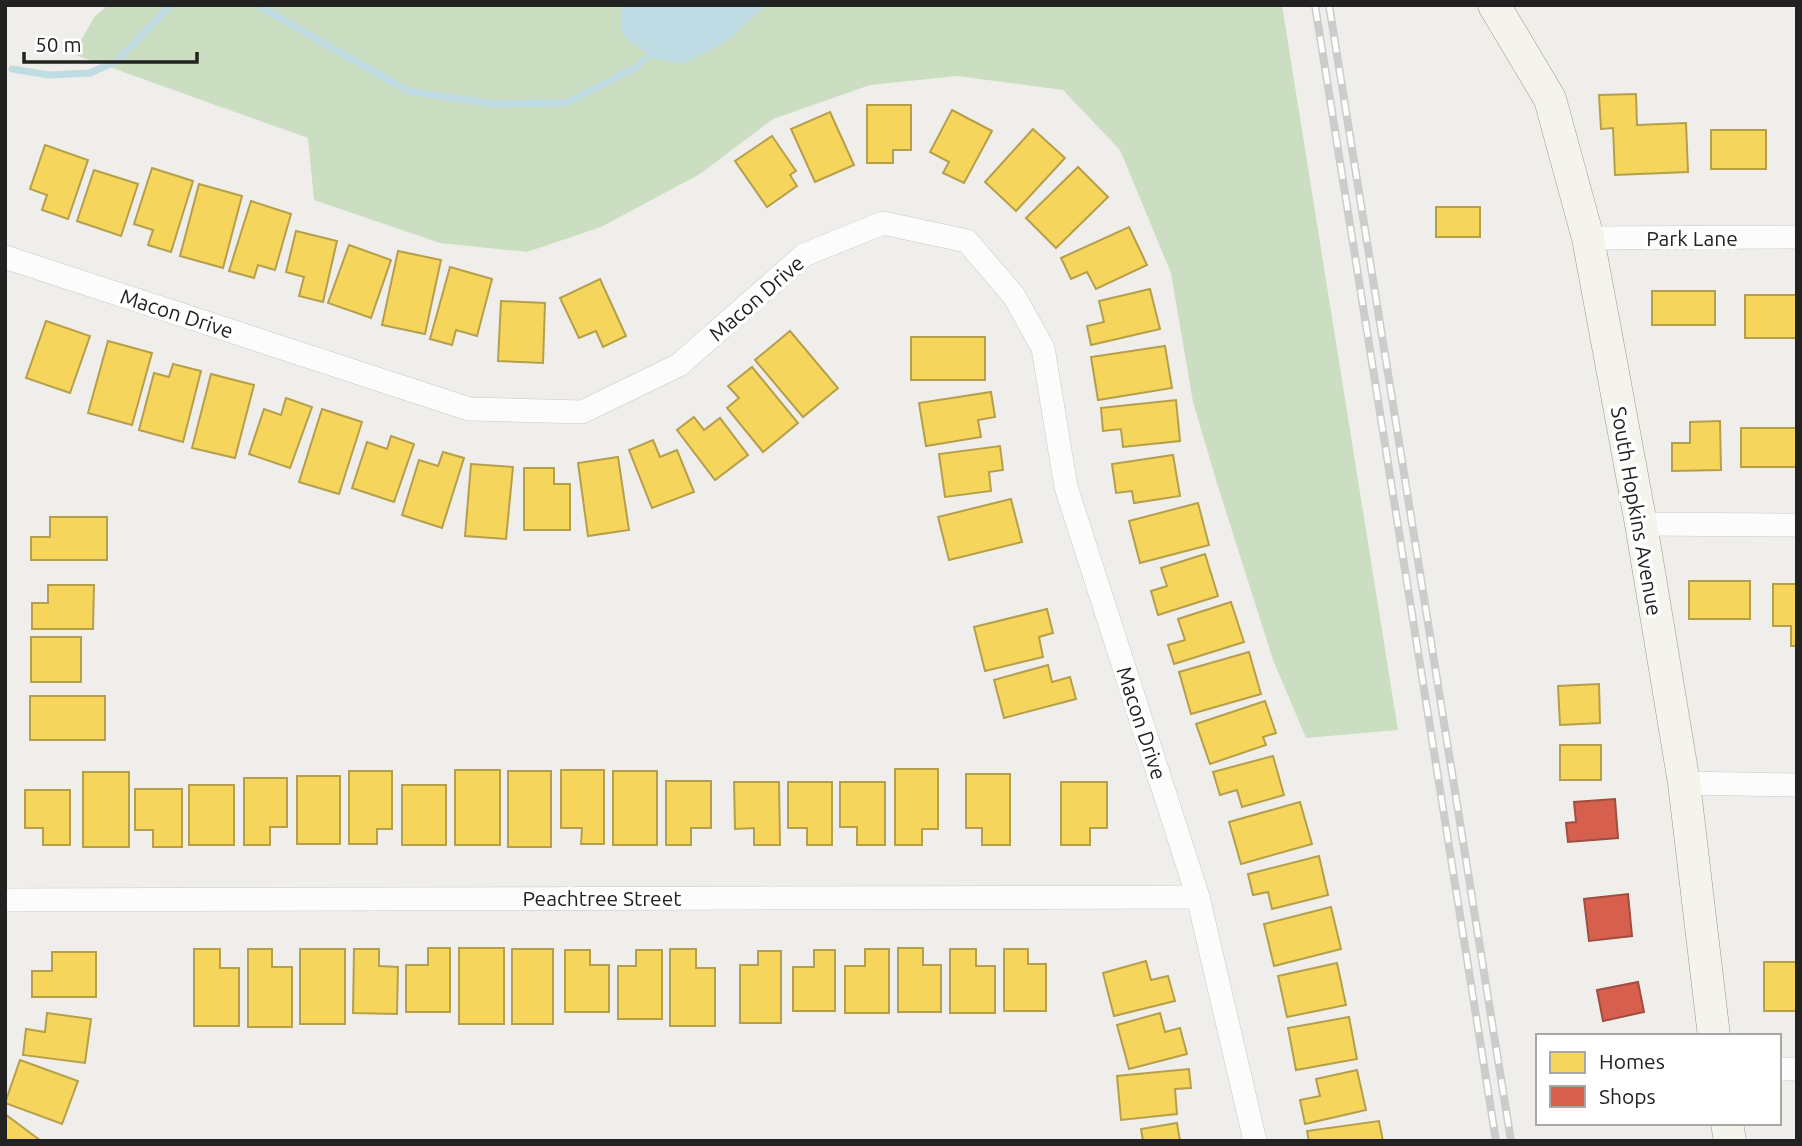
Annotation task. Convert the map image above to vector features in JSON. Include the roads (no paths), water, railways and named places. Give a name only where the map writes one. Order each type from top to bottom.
[{"type":"street","name":"South Hopkins Avenue","points":[[1494,5],[1549,99],[1588,238],[1684,783],[1714,1034]]},
{"type":"street","name":"Macon Drive","points":[[5,257],[469,409],[582,412],[679,365],[804,255],[883,223],[967,241],[1014,296],[1043,348],[1066,487],[1198,897],[1255,1141]]},
{"type":"street","name":"Park Lane","points":[[1588,238],[1797,237]]},
{"type":"street","points":[[1640,524],[1797,525]]},
{"type":"street","points":[[1684,783],[1797,785]]},
{"type":"street","name":"Peachtree Street","points":[[5,900],[1198,897]]},
{"type":"water","points":[[621,5],[767,5],[728,40],[684,64],[655,59],[626,39],[621,30]]},
{"type":"waterway","points":[[12,69],[49,75],[90,73],[117,61],[171,5]]},
{"type":"waterway","points":[[257,5],[408,91],[495,104],[566,103],[636,67],[655,50]]},
{"type":"railway","points":[[1315,5],[1496,1141]]},
{"type":"railway","points":[[1329,5],[1511,1141]]}]
